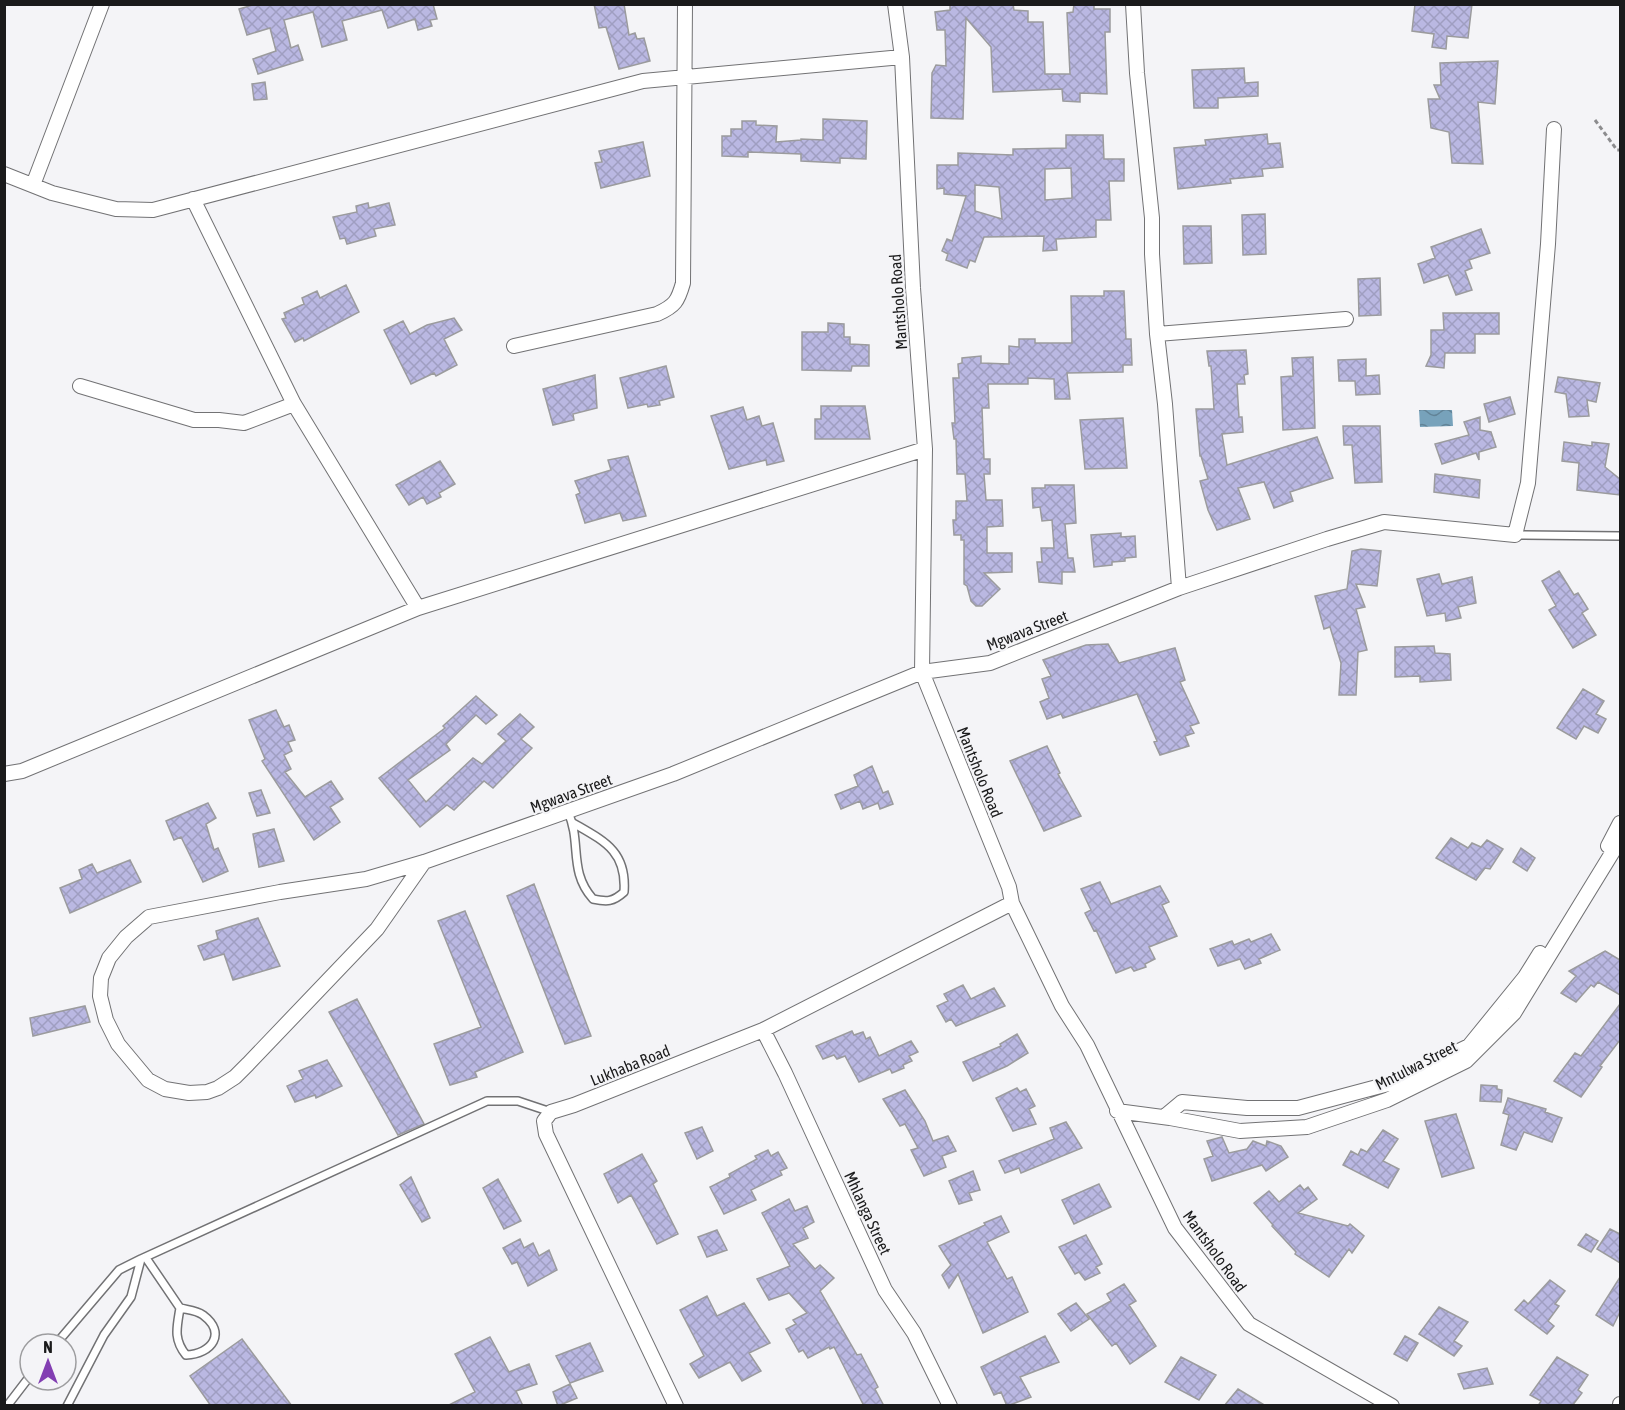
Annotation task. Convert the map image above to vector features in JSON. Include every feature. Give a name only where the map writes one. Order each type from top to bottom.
[{"type":"street","points":[[33,185],[102,4]]},
{"type":"street","points":[[514,346],[657,314],[669,309],[678,300],[683,283],[685,4]]},
{"type":"street","name":"Mantsholo Road","points":[[895,4],[902,57],[913,288],[925,449],[922,672],[1009,887],[1012,903],[1062,1006],[1087,1046],[1175,1228],[1249,1324],[1392,1406]]},
{"type":"street","points":[[1133,4],[1137,73],[1152,218],[1157,334],[1165,404],[1179,588]]},
{"type":"street","points":[[4,174],[52,193],[116,209],[153,210],[643,81],[902,57]]},
{"type":"street","points":[[1515,535],[1528,483],[1548,244],[1554,129]]},
{"type":"street","points":[[193,199],[294,404],[418,608]]},
{"type":"street","points":[[1157,334],[1346,319]]},
{"type":"street","points":[[80,386],[194,420],[244,423],[294,404]]},
{"type":"street","points":[[4,774],[22,771],[418,608],[925,449]]},
{"type":"street","name":"Mgwava Street","points":[[424,862],[377,929],[235,1077],[218,1088],[207,1092],[189,1093],[165,1089],[148,1080],[118,1044],[104,1012],[100,996],[101,978],[109,958],[126,937],[149,917],[280,892],[366,879],[570,817],[922,672],[990,663],[1179,588],[1327,538],[1384,522],[1515,535]]},
{"type":"street","points":[[1164,1117],[1182,1102],[1247,1108],[1298,1108],[1392,1083],[1469,1046],[1524,977],[1609,845],[1620,823]]},
{"type":"street","name":"Mntulwa Street","points":[[1118,1111],[1240,1131],[1307,1127],[1387,1100],[1466,1061],[1514,1013],[1620,840]]},
{"type":"street","name":"Lukhaba Road","points":[[551,1112],[763,1030],[1012,903]]},
{"type":"street","name":"Mhlanga Street","points":[[763,1030],[885,1290],[914,1333],[950,1406]]},
{"type":"street","points":[[551,1112],[544,1121],[546,1134],[676,1406]]},
{"type":"lane","points":[[1515,535],[1620,536]]},
{"type":"lane","points":[[570,817],[609,844],[617,854],[625,880],[624,892],[617,899],[609,902],[593,899],[585,890],[580,881],[570,817]]},
{"type":"lane","points":[[66,1332],[119,1270],[487,1101],[518,1101],[551,1112]]},
{"type":"lane","points":[[144,1258],[180,1308],[202,1314],[213,1327],[215,1337],[211,1346],[204,1352],[186,1355],[178,1346],[177,1327],[180,1308]]},
{"type":"lane","points":[[67,1406],[104,1335],[131,1297],[144,1258]]},
{"type":"lane","points":[[7,1406],[18,1392]]},
{"type":"path","points":[[1595,120],[1617,150],[1620,150]]},
{"type":"water","points":[[1419,410],[1452,410],[1453,426],[1420,427]]},
{"type":"building","points":[[256,4],[433,4],[437,19],[430,20],[432,26],[418,30],[415,19],[388,28],[382,10],[342,21],[347,40],[322,47],[313,12],[284,20],[291,48],[298,45],[303,60],[258,74],[253,59],[276,51],[270,28],[247,35],[239,9]]},
{"type":"building","points":[[594,4],[624,4],[629,35],[635,33],[637,39],[644,38],[650,61],[619,69],[606,27],[599,28]]},
{"type":"building","points":[[950,4],[1013,4],[1014,10],[1028,11],[1028,22],[1043,22],[1045,74],[1070,74],[1067,13],[1073,12],[1074,4],[1094,4],[1094,9],[1110,9],[1110,32],[1105,32],[1107,94],[1080,93],[1080,102],[1063,101],[1062,89],[993,92],[991,47],[966,18],[963,119],[931,118],[932,73],[936,65],[946,66],[945,30],[937,30],[935,12],[950,10]]},
{"type":"building","points":[[1415,4],[1472,4],[1468,38],[1447,36],[1446,49],[1432,47],[1434,34],[1412,31]]},
{"type":"building","points":[[1498,61],[1495,104],[1478,102],[1483,164],[1452,163],[1449,132],[1431,128],[1428,99],[1440,99],[1434,85],[1441,85],[1440,63]]},
{"type":"building","points":[[1244,68],[1245,83],[1258,82],[1258,96],[1218,98],[1218,108],[1194,108],[1192,70]]},
{"type":"building","points":[[265,82],[267,99],[254,100],[252,84]]},
{"type":"building","points":[[823,119],[867,121],[866,159],[840,158],[840,163],[801,161],[801,154],[748,152],[748,157],[722,156],[722,136],[731,136],[731,129],[742,129],[742,121],[756,121],[756,125],[777,126],[776,142],[801,139],[823,140]]},
{"type":"building","points":[[1267,134],[1268,144],[1280,143],[1283,167],[1262,169],[1263,176],[1230,179],[1231,183],[1178,189],[1174,148],[1206,145],[1205,140]]},
{"type":"building","points":[[1066,135],[1103,135],[1104,159],[1124,159],[1124,181],[1109,181],[1111,220],[1096,220],[1096,237],[1056,239],[1057,250],[1043,251],[1044,236],[984,237],[975,262],[970,260],[967,268],[946,260],[948,254],[942,251],[947,239],[952,241],[966,196],[944,194],[944,188],[937,189],[937,165],[958,165],[958,153],[1013,155],[1013,149],[1066,148]],"holes":[[[1071,168],[1072,198],[1045,200],[1045,169]],[[975,185],[999,187],[1002,219],[975,211]]]},
{"type":"building","points":[[643,142],[650,176],[601,188],[595,163],[602,162],[599,151]]},
{"type":"building","points":[[368,203],[369,208],[389,203],[395,225],[374,229],[376,236],[347,244],[345,238],[340,239],[333,217],[357,212],[356,206]]},
{"type":"building","points":[[1265,214],[1266,254],[1243,255],[1242,215]]},
{"type":"building","points":[[1183,226],[1211,226],[1212,263],[1184,264]]},
{"type":"building","points":[[1481,229],[1490,253],[1469,260],[1472,268],[1465,271],[1472,290],[1456,295],[1448,275],[1424,283],[1418,264],[1435,258],[1431,247]]},
{"type":"building","points":[[1380,278],[1381,315],[1359,316],[1358,279]]},
{"type":"building","points":[[346,285],[359,312],[304,341],[303,338],[295,342],[282,319],[286,318],[284,313],[304,304],[302,298],[317,291],[320,298]]},
{"type":"building","points":[[1104,291],[1124,291],[1126,339],[1131,339],[1132,365],[1123,365],[1123,372],[1067,373],[1070,399],[1055,399],[1054,379],[1028,378],[1028,384],[988,384],[989,408],[982,408],[984,459],[990,459],[990,474],[984,474],[986,500],[1002,500],[1003,526],[987,527],[987,553],[1012,553],[1012,572],[984,573],[1000,589],[982,606],[976,606],[971,601],[967,586],[964,584],[964,540],[961,540],[961,535],[954,535],[953,520],[956,520],[956,501],[967,501],[965,474],[957,474],[956,439],[954,439],[952,423],[955,423],[953,378],[959,378],[958,364],[962,363],[962,358],[981,356],[981,363],[1009,364],[1009,346],[1019,347],[1019,339],[1035,339],[1035,343],[1072,343],[1071,296],[1104,296]]},
{"type":"building","points":[[1443,313],[1499,313],[1499,334],[1475,334],[1475,353],[1445,353],[1444,368],[1426,366],[1431,355],[1431,330],[1444,330]]},
{"type":"building","points":[[454,318],[462,330],[444,339],[457,365],[436,376],[434,373],[411,384],[384,330],[403,321],[410,334],[427,325]]},
{"type":"building","points":[[828,323],[844,324],[844,337],[850,337],[850,344],[869,345],[869,366],[852,366],[851,371],[802,370],[802,332],[828,332]]},
{"type":"building","points":[[1246,350],[1248,374],[1244,375],[1245,384],[1237,384],[1239,417],[1242,417],[1243,432],[1222,434],[1227,465],[1317,437],[1333,478],[1290,492],[1293,501],[1274,508],[1264,482],[1238,488],[1250,519],[1217,530],[1208,510],[1200,481],[1208,479],[1200,456],[1196,409],[1214,409],[1211,366],[1209,366],[1207,351]]},
{"type":"building","points":[[1313,357],[1315,428],[1283,430],[1281,377],[1293,376],[1292,358]]},
{"type":"building","points":[[1366,359],[1366,376],[1379,375],[1380,394],[1356,395],[1355,381],[1339,381],[1338,360]]},
{"type":"building","points":[[666,366],[674,397],[659,401],[660,405],[648,407],[647,404],[628,408],[620,378]]},
{"type":"building","points":[[595,375],[597,408],[573,414],[574,420],[553,425],[543,389]]},
{"type":"building","points":[[1558,377],[1600,383],[1596,402],[1587,400],[1589,416],[1569,417],[1566,394],[1555,392]]},
{"type":"building","points":[[1510,397],[1515,414],[1489,422],[1484,404]]},
{"type":"building","points":[[821,406],[865,406],[870,439],[815,439],[815,419],[821,419]]},
{"type":"building","points":[[743,407],[747,420],[759,416],[762,426],[773,423],[784,461],[767,465],[766,460],[729,469],[711,416]]},
{"type":"building","points":[[1480,417],[1480,430],[1491,432],[1496,447],[1479,452],[1479,460],[1476,453],[1442,464],[1435,444],[1469,435],[1464,422]]},
{"type":"building","points":[[1123,418],[1127,468],[1085,469],[1080,420]]},
{"type":"building","points":[[1343,426],[1380,426],[1382,482],[1355,483],[1352,445],[1344,445]]},
{"type":"building","points":[[1564,442],[1592,446],[1592,442],[1609,444],[1605,467],[1620,479],[1620,495],[1577,490],[1579,463],[1562,461]]},
{"type":"building","points":[[628,456],[646,516],[623,521],[620,513],[585,523],[576,495],[580,493],[575,481],[611,470],[608,460]]},
{"type":"building","points":[[440,461],[455,484],[439,493],[441,497],[427,504],[423,497],[409,505],[396,485]]},
{"type":"building","points":[[1435,474],[1480,480],[1479,498],[1434,492]]},
{"type":"building","points":[[1045,485],[1074,485],[1076,523],[1065,524],[1068,558],[1073,558],[1075,572],[1062,572],[1062,584],[1039,582],[1037,562],[1042,562],[1041,548],[1054,548],[1052,520],[1042,521],[1040,507],[1033,508],[1032,488],[1045,488]]},
{"type":"building","points":[[1121,533],[1121,537],[1135,536],[1136,557],[1112,562],[1112,565],[1094,567],[1091,535]]},
{"type":"building","points":[[1361,549],[1381,551],[1377,586],[1356,584],[1365,607],[1356,609],[1367,650],[1358,652],[1356,695],[1339,695],[1341,663],[1330,627],[1324,629],[1315,596],[1347,589],[1352,551]]},
{"type":"building","points":[[1559,571],[1574,595],[1578,593],[1588,609],[1582,613],[1596,635],[1573,648],[1549,610],[1556,606],[1542,581]]},
{"type":"building","points":[[1439,574],[1442,584],[1472,577],[1476,603],[1458,607],[1461,618],[1446,621],[1445,613],[1427,616],[1417,579]]},
{"type":"building","points":[[1108,644],[1119,663],[1175,648],[1185,680],[1180,682],[1199,723],[1190,726],[1194,733],[1185,736],[1189,746],[1160,755],[1154,742],[1157,741],[1137,694],[1063,718],[1061,714],[1047,719],[1040,702],[1049,698],[1042,679],[1051,676],[1043,660],[1086,645]]},
{"type":"building","points":[[1434,646],[1435,653],[1450,654],[1451,680],[1420,682],[1420,676],[1395,677],[1395,647]]},
{"type":"building","points":[[1583,689],[1604,701],[1596,714],[1606,719],[1598,733],[1584,726],[1576,739],[1557,728]]},
{"type":"building","points":[[476,696],[497,715],[486,724],[476,715],[446,744],[450,750],[408,780],[426,802],[473,758],[482,764],[506,741],[498,734],[520,714],[534,727],[521,739],[532,748],[493,788],[484,781],[454,810],[447,805],[420,827],[379,778],[445,728],[443,726]]},
{"type":"building","points":[[276,710],[284,727],[289,725],[295,740],[288,742],[292,751],[284,755],[291,769],[285,772],[305,797],[331,781],[343,799],[330,807],[340,822],[314,840],[262,761],[265,759],[249,720]]},
{"type":"building","points":[[1047,746],[1060,773],[1058,774],[1081,816],[1044,831],[1010,761]]},
{"type":"building","points":[[872,766],[883,793],[888,791],[893,804],[880,809],[878,803],[863,809],[860,801],[841,809],[835,795],[858,786],[854,775]]},
{"type":"building","points":[[261,790],[270,813],[257,816],[249,793]]},
{"type":"building","points":[[208,803],[216,818],[206,824],[214,850],[218,848],[228,871],[203,882],[181,837],[174,840],[166,821]]},
{"type":"building","points":[[274,829],[284,861],[259,867],[253,834]]},
{"type":"building","points":[[1451,838],[1468,848],[1472,843],[1481,847],[1487,840],[1503,849],[1490,869],[1485,868],[1476,880],[1436,858]]},
{"type":"building","points":[[1521,848],[1535,858],[1527,871],[1513,862]]},
{"type":"building","points":[[130,860],[141,882],[70,913],[60,888],[82,879],[79,870],[92,864],[97,873]]},
{"type":"building","points":[[1100,882],[1111,904],[1160,886],[1169,902],[1162,905],[1177,936],[1149,947],[1155,959],[1145,964],[1146,967],[1134,971],[1131,967],[1116,973],[1096,930],[1094,931],[1085,913],[1091,910],[1081,889]]},
{"type":"building","points":[[534,884],[591,1036],[565,1044],[507,896]]},
{"type":"building","points":[[465,911],[523,1052],[475,1072],[477,1077],[450,1085],[434,1044],[481,1027],[438,921]]},
{"type":"building","points":[[258,918],[280,966],[233,980],[224,954],[204,960],[198,946],[218,939],[216,931]]},
{"type":"building","points":[[1271,934],[1280,950],[1259,959],[1261,963],[1245,969],[1240,959],[1218,966],[1210,949],[1232,941],[1234,945],[1249,939],[1251,942]]},
{"type":"building","points":[[1605,951],[1620,960],[1620,995],[1598,982],[1594,987],[1591,985],[1576,1002],[1561,993],[1576,976],[1569,971]]},
{"type":"building","points":[[963,985],[971,999],[994,988],[1005,1006],[956,1026],[951,1019],[946,1022],[937,1006],[948,1001],[944,994]]},
{"type":"building","points":[[357,999],[424,1124],[398,1135],[329,1012]]},
{"type":"building","points":[[1620,1004],[1620,1040],[1600,1066],[1602,1067],[1581,1097],[1554,1081],[1575,1053],[1581,1056]]},
{"type":"building","points":[[85,1006],[90,1022],[33,1036],[30,1018]]},
{"type":"building","points":[[852,1031],[854,1035],[863,1032],[866,1039],[870,1037],[879,1056],[911,1041],[918,1052],[909,1056],[912,1061],[903,1065],[904,1068],[892,1073],[890,1069],[859,1082],[845,1056],[837,1059],[834,1055],[823,1059],[816,1046]]},
{"type":"building","points":[[1017,1034],[1028,1053],[1007,1066],[973,1081],[963,1062],[1001,1046],[1000,1044]]},
{"type":"building","points":[[327,1060],[342,1086],[316,1098],[315,1095],[295,1102],[287,1086],[303,1079],[299,1071]]},
{"type":"building","points":[[1481,1085],[1497,1086],[1497,1089],[1502,1090],[1501,1102],[1480,1101]]},
{"type":"building","points":[[1017,1088],[1020,1092],[1026,1089],[1035,1106],[1029,1109],[1036,1124],[1013,1131],[996,1098]]},
{"type":"building","points":[[905,1090],[925,1121],[933,1141],[948,1136],[956,1151],[942,1156],[946,1167],[924,1176],[911,1150],[918,1148],[905,1124],[900,1126],[883,1099]]},
{"type":"building","points":[[1508,1098],[1546,1109],[1545,1112],[1562,1118],[1552,1142],[1524,1132],[1516,1150],[1501,1145],[1509,1115],[1503,1113]]},
{"type":"building","points":[[1456,1114],[1474,1168],[1442,1177],[1425,1121]]},
{"type":"building","points":[[1066,1122],[1082,1148],[1021,1173],[1019,1168],[1005,1173],[999,1161],[1054,1139],[1050,1128]]},
{"type":"building","points":[[702,1127],[713,1151],[697,1159],[685,1133]]},
{"type":"building","points":[[1383,1130],[1398,1139],[1383,1161],[1399,1169],[1388,1188],[1343,1165],[1351,1151],[1358,1155],[1361,1149],[1367,1152]]},
{"type":"building","points":[[1222,1137],[1229,1153],[1247,1149],[1253,1141],[1266,1146],[1267,1141],[1281,1146],[1288,1157],[1266,1171],[1262,1165],[1212,1181],[1204,1159],[1213,1156],[1207,1141]]},
{"type":"building","points":[[768,1150],[771,1156],[778,1152],[787,1168],[780,1171],[782,1175],[751,1190],[756,1200],[724,1214],[710,1187],[730,1177],[729,1174],[757,1159],[755,1156]]},
{"type":"building","points":[[642,1154],[657,1181],[653,1184],[678,1234],[657,1244],[631,1195],[618,1203],[604,1174]]},
{"type":"building","points":[[973,1171],[980,1190],[969,1193],[972,1200],[959,1204],[949,1181]]},
{"type":"building","points":[[411,1177],[430,1218],[422,1222],[400,1185]]},
{"type":"building","points":[[498,1179],[521,1221],[504,1229],[483,1188]]},
{"type":"building","points":[[1099,1184],[1111,1207],[1074,1224],[1062,1200]]},
{"type":"building","points":[[1300,1185],[1304,1190],[1308,1187],[1317,1199],[1298,1213],[1348,1226],[1350,1224],[1364,1236],[1352,1253],[1349,1249],[1329,1277],[1295,1254],[1296,1252],[1254,1203],[1269,1191],[1279,1202]]},
{"type":"building","points":[[789,1199],[795,1211],[807,1206],[814,1222],[803,1228],[808,1238],[793,1244],[815,1269],[820,1265],[834,1278],[820,1291],[857,1355],[861,1354],[878,1387],[875,1389],[884,1406],[864,1406],[834,1347],[830,1349],[829,1347],[808,1358],[803,1350],[799,1352],[786,1329],[796,1324],[793,1320],[807,1313],[789,1293],[769,1300],[757,1279],[790,1266],[762,1213]]},
{"type":"building","points":[[1001,1216],[1009,1232],[987,1242],[1007,1279],[1012,1277],[1028,1312],[983,1333],[958,1274],[949,1288],[942,1275],[951,1265],[939,1246]]},
{"type":"building","points":[[1610,1229],[1620,1234],[1620,1263],[1597,1249]]},
{"type":"building","points":[[717,1230],[727,1250],[707,1257],[698,1237]]},
{"type":"building","points":[[1586,1234],[1598,1241],[1591,1252],[1578,1245]]},
{"type":"building","points":[[1086,1235],[1102,1264],[1096,1267],[1100,1273],[1085,1280],[1079,1272],[1075,1274],[1059,1247]]},
{"type":"building","points":[[520,1239],[524,1248],[533,1243],[539,1256],[549,1250],[557,1270],[528,1286],[517,1262],[512,1264],[503,1248]]},
{"type":"building","points":[[1620,1277],[1620,1312],[1613,1326],[1596,1315]]},
{"type":"building","points":[[1550,1280],[1565,1291],[1555,1304],[1559,1306],[1548,1321],[1554,1326],[1547,1334],[1515,1310],[1524,1300],[1528,1304]]},
{"type":"building","points":[[1124,1284],[1136,1301],[1129,1305],[1156,1346],[1130,1364],[1116,1343],[1112,1346],[1087,1314],[1111,1301],[1107,1294]]},
{"type":"building","points":[[707,1296],[717,1316],[744,1303],[770,1343],[749,1353],[761,1371],[742,1381],[730,1362],[699,1378],[690,1364],[704,1356],[680,1310]]},
{"type":"building","points":[[1076,1303],[1089,1319],[1071,1331],[1058,1314]]},
{"type":"building","points":[[1439,1307],[1468,1322],[1454,1341],[1462,1346],[1454,1356],[1419,1334]]},
{"type":"building","points":[[1045,1336],[1059,1362],[1020,1377],[1031,1397],[1007,1406],[1001,1392],[994,1395],[981,1367]]},
{"type":"building","points":[[1405,1336],[1418,1343],[1407,1361],[1394,1354]]},
{"type":"building","points":[[490,1337],[509,1372],[529,1364],[537,1384],[516,1391],[523,1406],[447,1406],[475,1392],[455,1354]]},
{"type":"building","points":[[242,1339],[292,1406],[211,1406],[190,1376]]},
{"type":"building","points":[[590,1343],[603,1371],[570,1383],[556,1356]]},
{"type":"building","points":[[1181,1357],[1216,1375],[1199,1400],[1165,1382]]},
{"type":"building","points":[[1557,1357],[1588,1375],[1578,1390],[1582,1393],[1572,1406],[1538,1406],[1541,1401],[1530,1395]]},
{"type":"building","points":[[1487,1368],[1493,1384],[1464,1389],[1458,1374]]},
{"type":"building","points":[[570,1384],[577,1398],[558,1406],[553,1392]]},
{"type":"building","points":[[1238,1389],[1266,1406],[1224,1406]]}]
